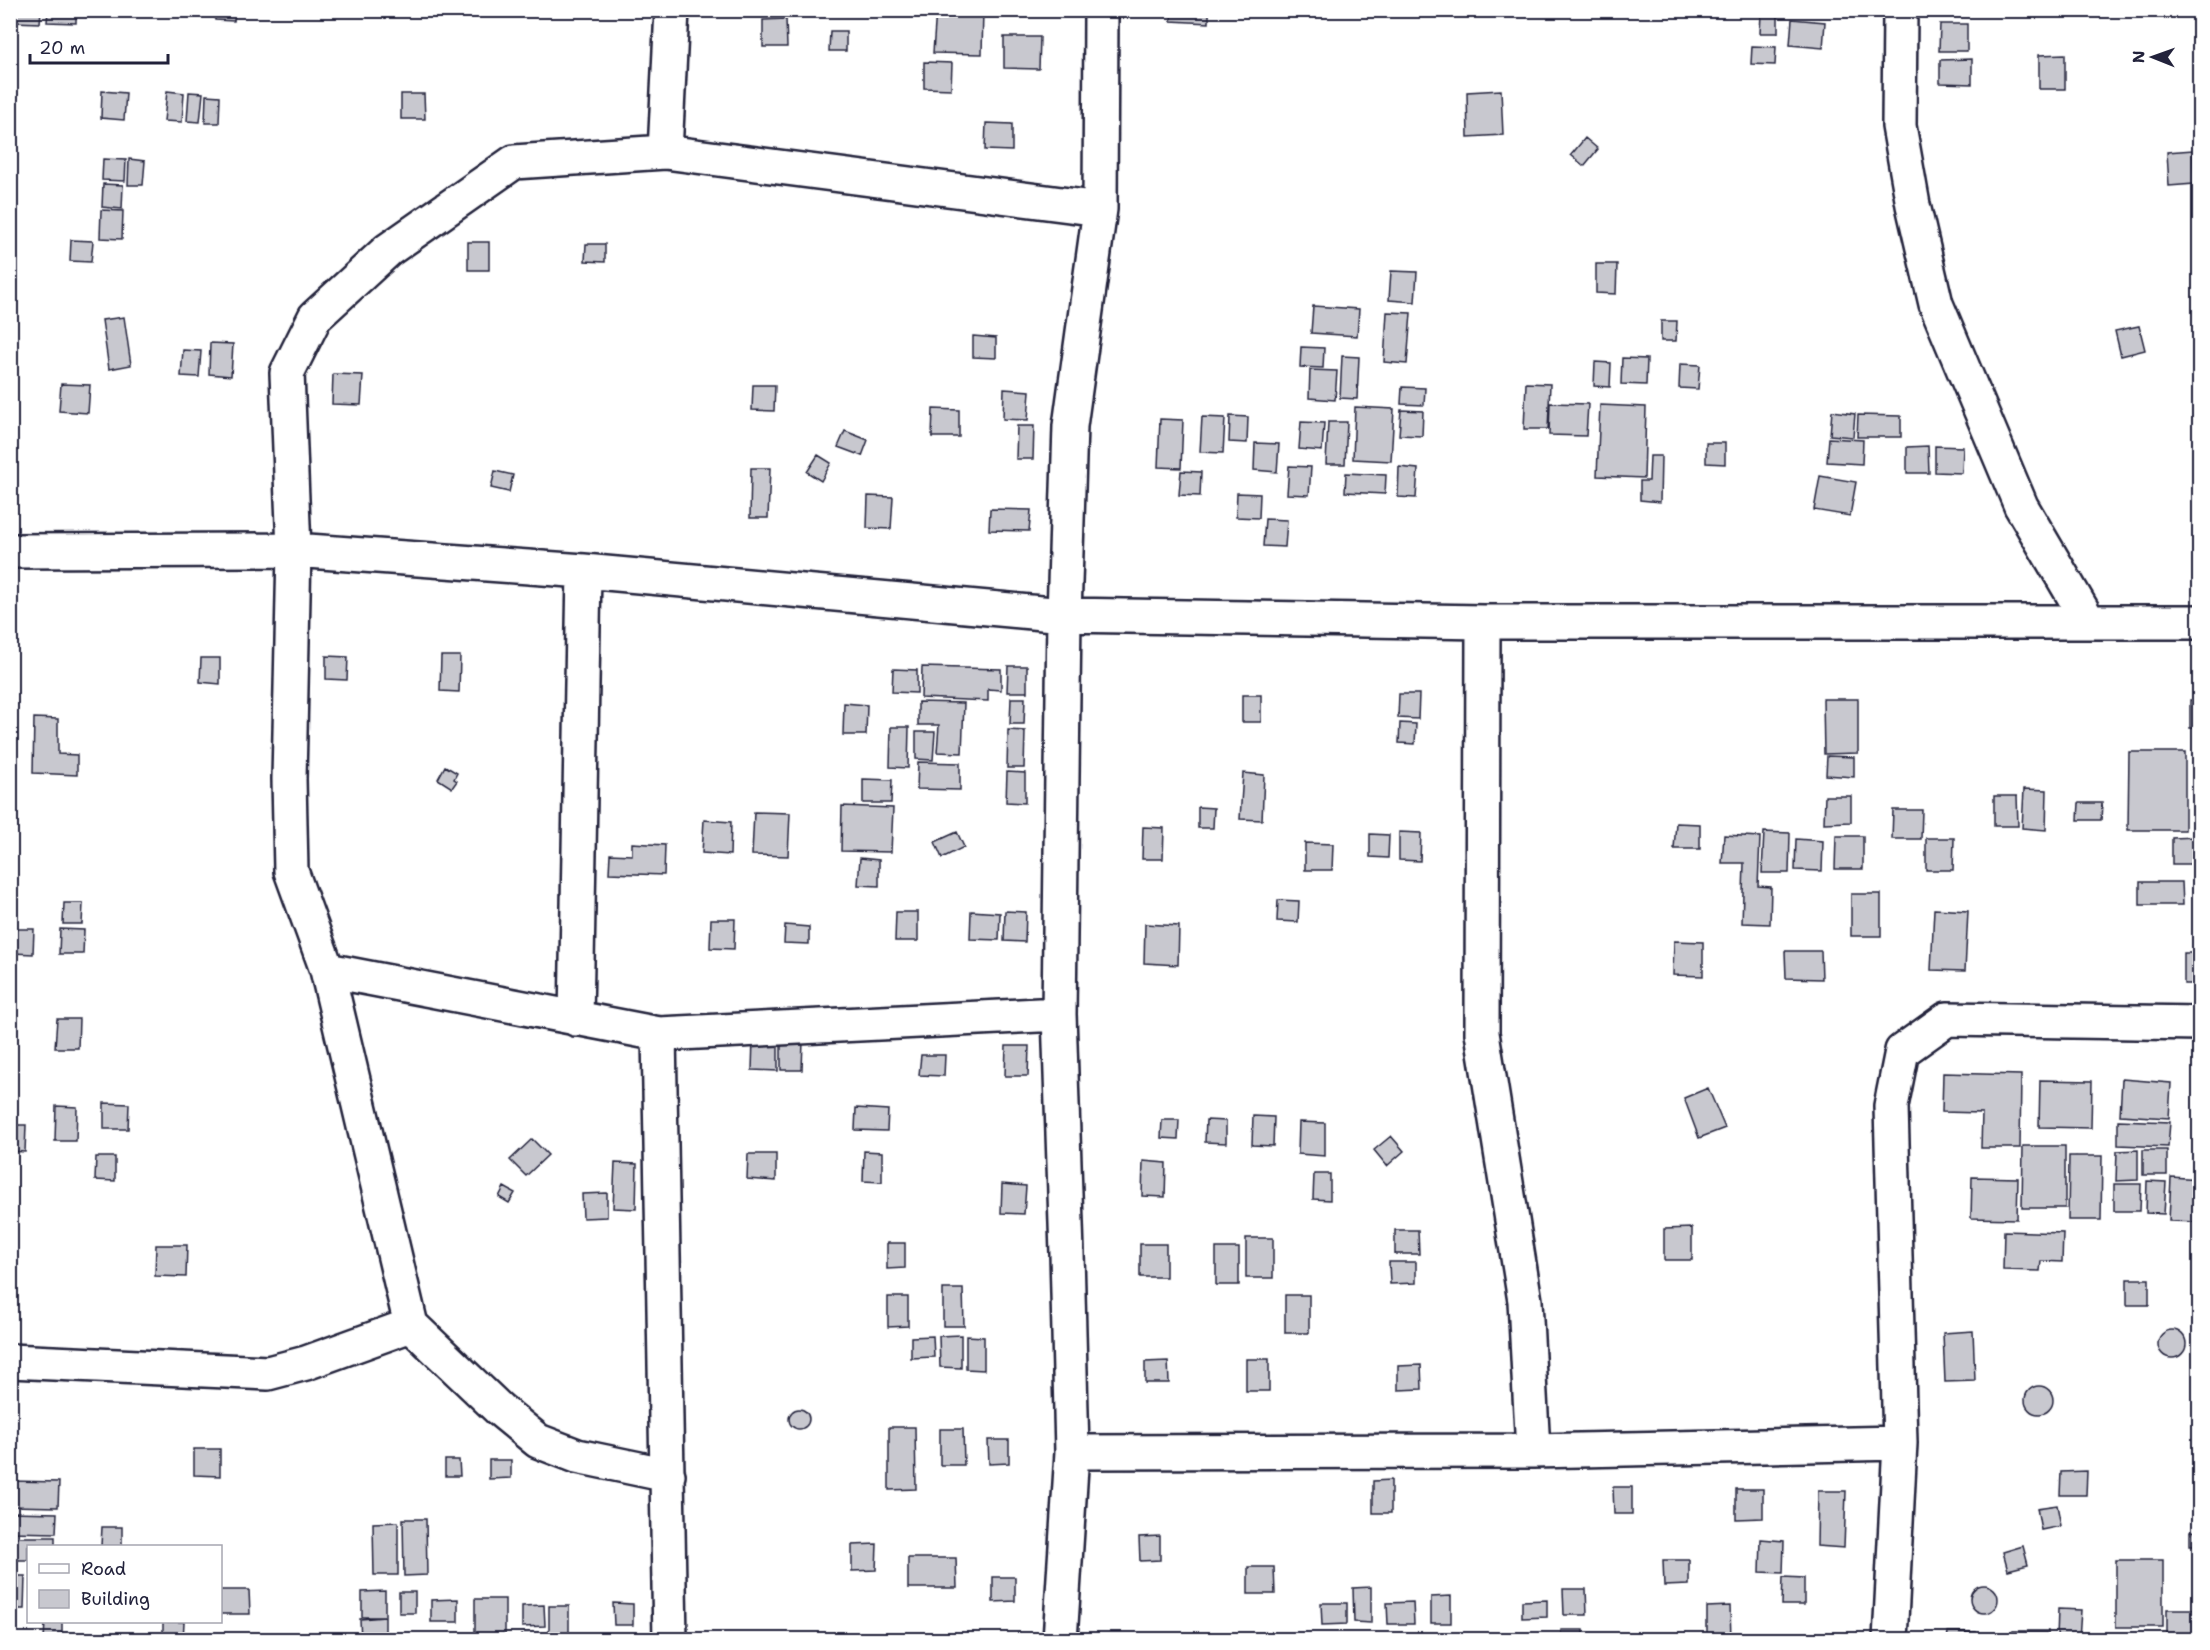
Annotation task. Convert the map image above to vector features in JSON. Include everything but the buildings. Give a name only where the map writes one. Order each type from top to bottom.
[{"type":"street","points":[[665,152],[672,10]]},
{"type":"street","points":[[1060,1640],[1072,1452],[1059,1014],[1064,615],[1070,426],[1100,209],[1101,10]]},
{"type":"street","points":[[1900,10],[1899,126],[1913,205],[1936,304],[2021,506],[2089,622]]},
{"type":"street","points":[[668,1475],[577,1456],[538,1441],[499,1409],[411,1325],[327,970],[291,871],[289,779],[294,550],[287,373],[315,317],[388,250],[514,162],[665,152],[1100,209]]},
{"type":"street","points":[[10,551],[294,550],[584,571],[1064,615],[1483,622],[2199,622]]},
{"type":"street","points":[[576,1019],[584,571]]},
{"type":"street","points":[[1483,622],[1482,1033],[1525,1301],[1533,1450]]},
{"type":"street","points":[[327,970],[659,1034],[1059,1014]]},
{"type":"street","points":[[1890,1640],[1900,1443],[1892,1106],[1902,1051],[1947,1019],[2199,1023]]},
{"type":"street","points":[[659,1034],[670,1640]]},
{"type":"street","points":[[10,1360],[268,1373],[306,1363],[411,1325]]},
{"type":"street","points":[[1072,1452],[1533,1450],[1900,1443]]}]
